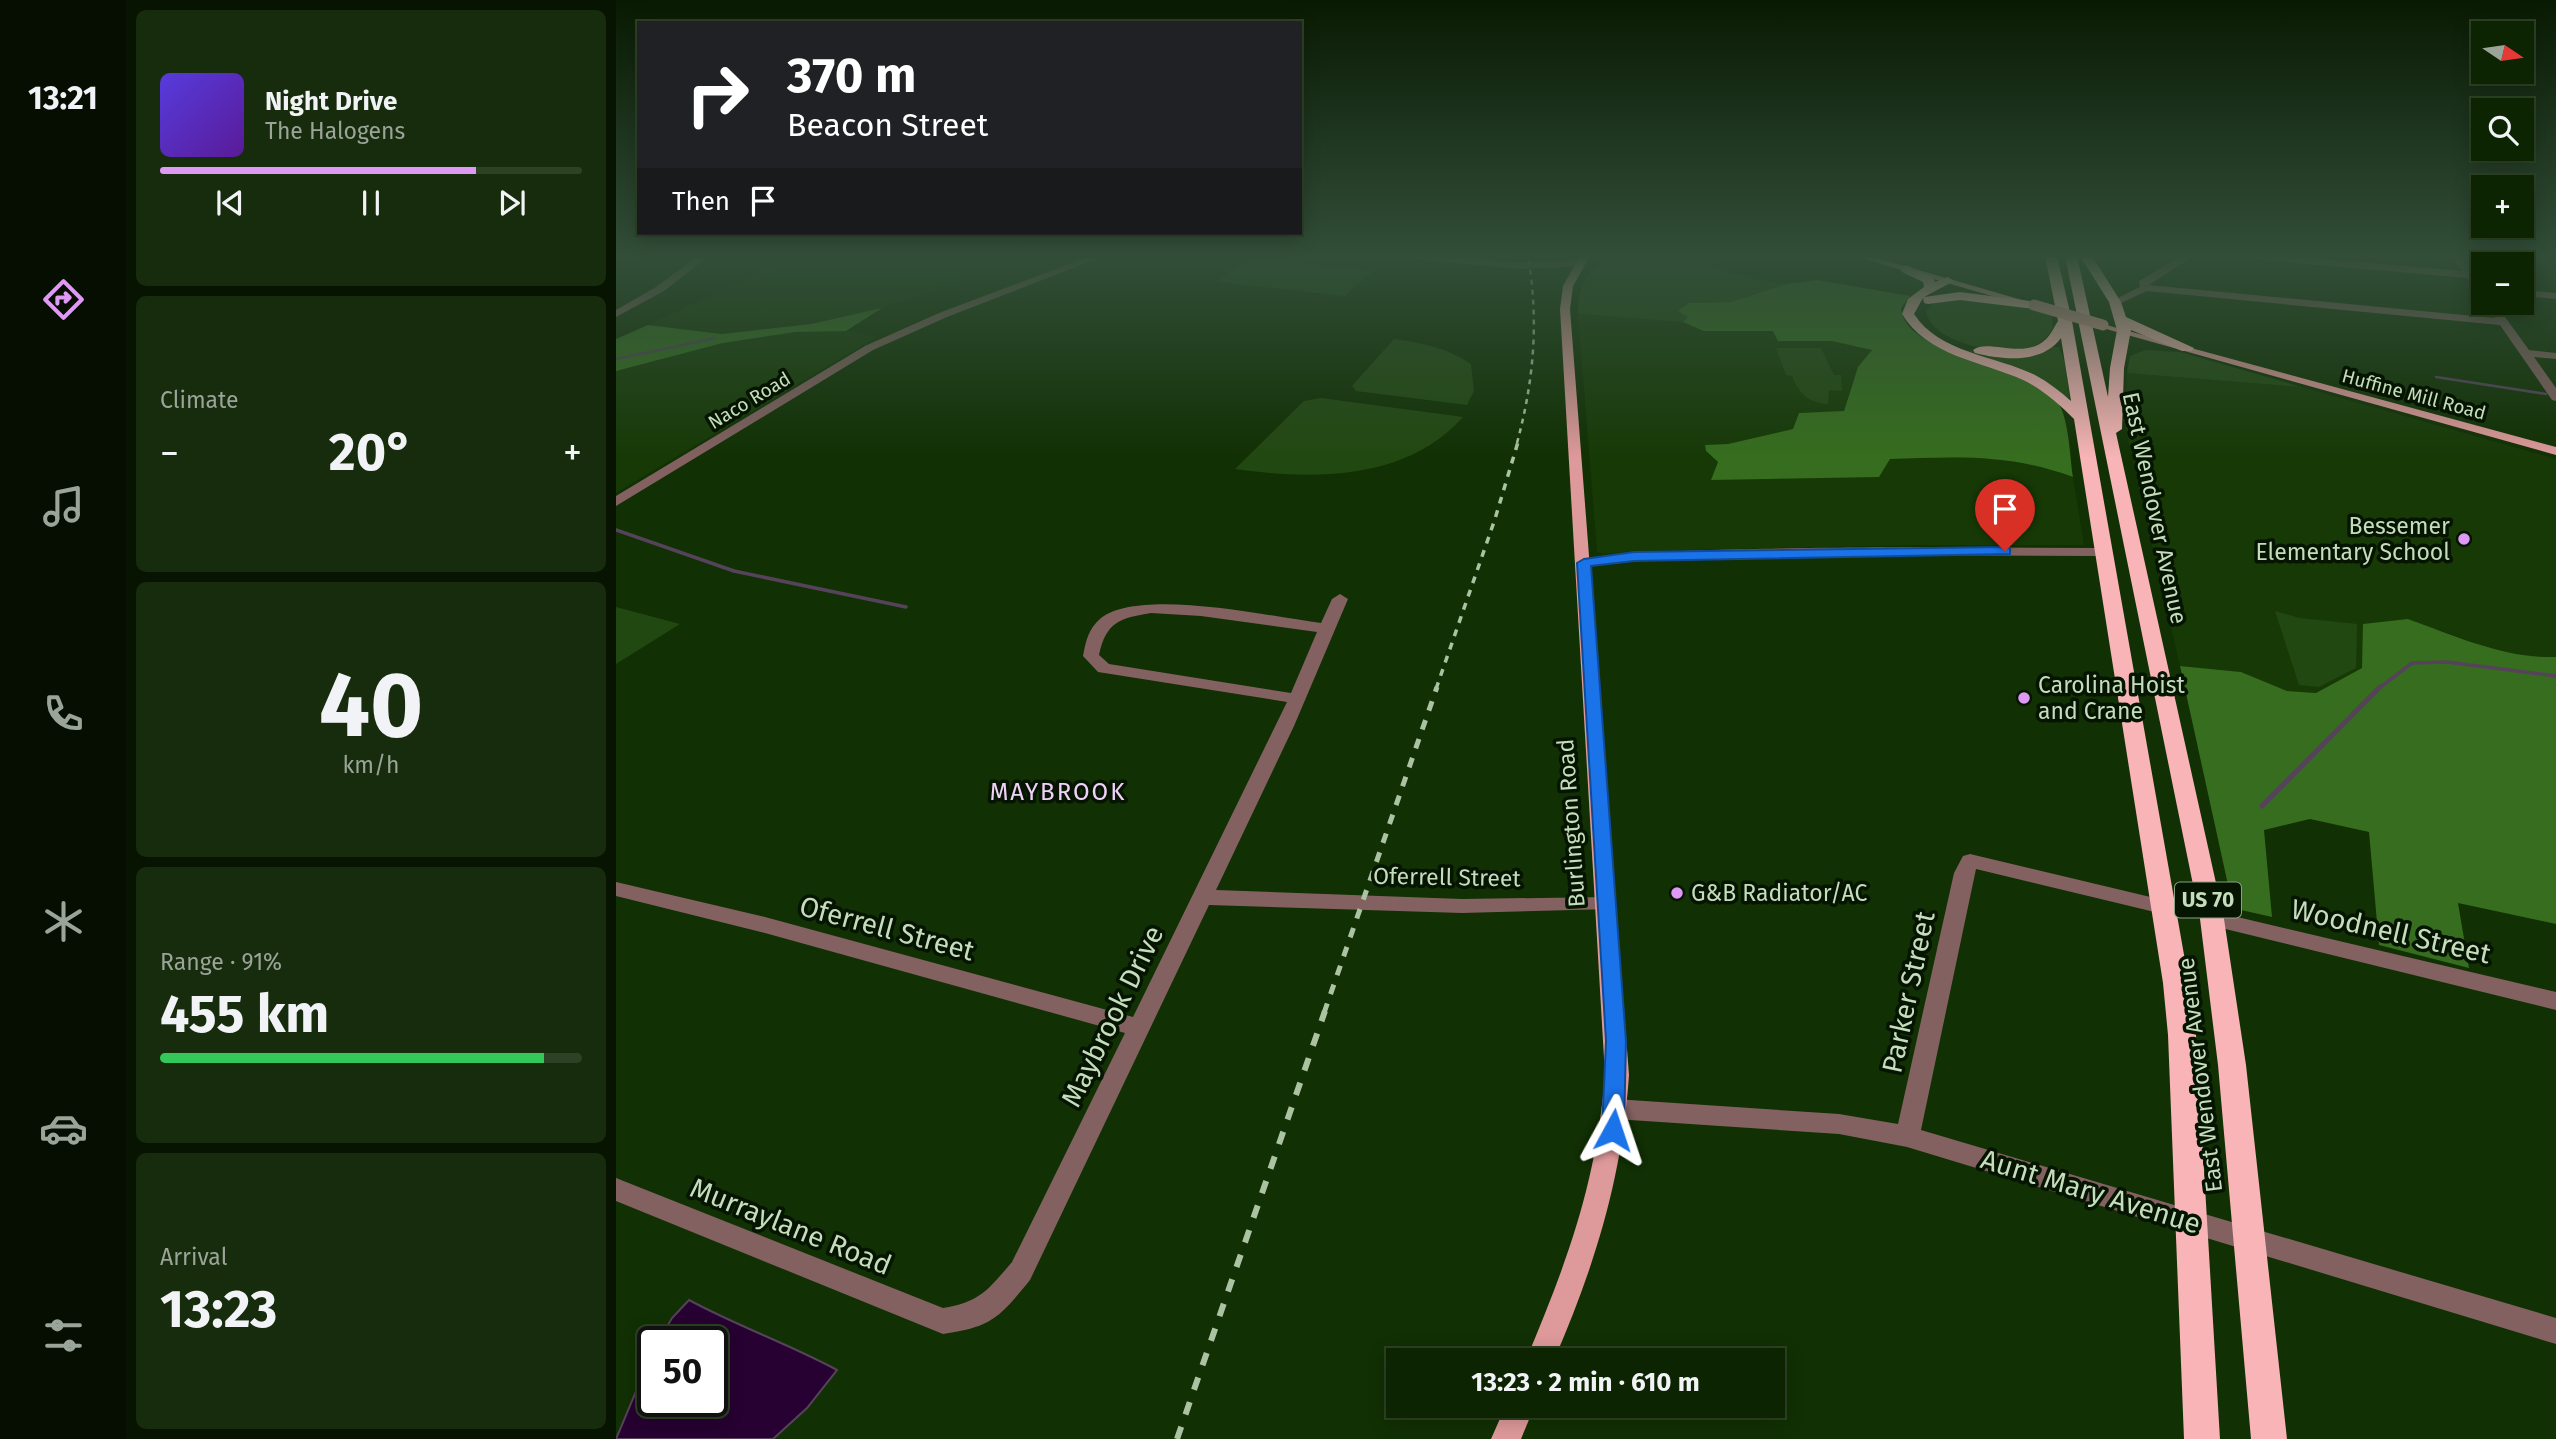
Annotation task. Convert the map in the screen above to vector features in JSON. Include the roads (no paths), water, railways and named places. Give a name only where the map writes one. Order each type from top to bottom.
[{"type":"highway","points":[[1912,323],[1934,339],[2046,387],[2081,418]]},
{"type":"highway","points":[[1923,323],[1955,343],[1983,351],[2011,354],[2040,349],[2050,344],[2064,323]]},
{"type":"highway","name":"East Wendover Avenue","points":[[2065,323],[2182,1035],[2202,1439]]},
{"type":"highway","name":"East Wendover Avenue","points":[[2085,323],[2212,919],[2232,1065],[2269,1439]]},
{"type":"highway","points":[[2112,459],[2122,325],[2187,348]]},
{"type":"highway","points":[[2120,352],[2148,346],[2187,348]]},
{"type":"main road","name":"Burlington Road","points":[[1546,1348],[1574,1283],[1591,1233],[1610,1150],[1615,1109],[1616,1041],[1566,323]]},
{"type":"main road","points":[[2097,323],[2122,325]]},
{"type":"main road","name":"Huffine Mill Road","points":[[2187,348],[2556,451]]},
{"type":"main road","points":[[1506,1439],[1515,1418]]},
{"type":"street","name":"Naco Road","points":[[616,502],[869,348],[925,323]]},
{"type":"street","points":[[2504,323],[2556,397]]},
{"type":"street","points":[[2526,353],[2556,356]]},
{"type":"street","points":[[1584,563],[1634,556],[1904,551],[2104,552]]},
{"type":"street","name":"Maybrook Drive","points":[[943,1321],[975,1316],[1000,1296],[1021,1271],[1203,897],[1297,699],[1340,600]]},
{"type":"street","points":[[1297,699],[1104,668],[1091,656],[1091,642],[1103,626],[1124,614],[1142,609],[1172,607],[1326,629]]},
{"type":"street","name":"Parker Street","points":[[1907,1136],[1964,873],[1970,861],[2163,907]]},
{"type":"street","name":"Oferrell Street","points":[[616,889],[765,925],[1140,1028]]},
{"type":"street","name":"Oferrell Street","points":[[1203,897],[1462,906],[1606,905]]},
{"type":"street","name":"Woodnell Street","points":[[2212,919],[2556,1001]]},
{"type":"street","name":"Aunt Mary Avenue","points":[[1615,1109],[1839,1124],[1907,1136],[2556,1331]]},
{"type":"street","name":"Murraylane Road","points":[[616,1189],[943,1321]]},
{"type":"waterway","points":[[616,359],[715,338]]},
{"type":"waterway","points":[[2436,377],[2546,394]]},
{"type":"waterway","points":[[616,530],[734,571],[906,607]]},
{"type":"waterway","points":[[2378,689],[2412,663],[2447,662],[2556,676]]},
{"type":"waterway","points":[[2262,806],[2378,689]]},
{"type":"railway","points":[[1517,443],[1531,373],[1534,323]]},
{"type":"railway","points":[[1436,689],[1495,519],[1518,442]]},
{"type":"railway","points":[[1324,1013],[1437,687]]},
{"type":"railway","points":[[1177,1439],[1325,1011]]},
{"type":"place","name":"Bessemer Elementary School","points":[[2464,539]]},
{"type":"place","name":"Carolina Hoist and Crane","points":[[2024,698]]},
{"type":"place","name":"G&B Radiator/AC","points":[[1677,893]]},
{"type":"district","name":"MAYBROOK","points":[[1058,792]]}]
